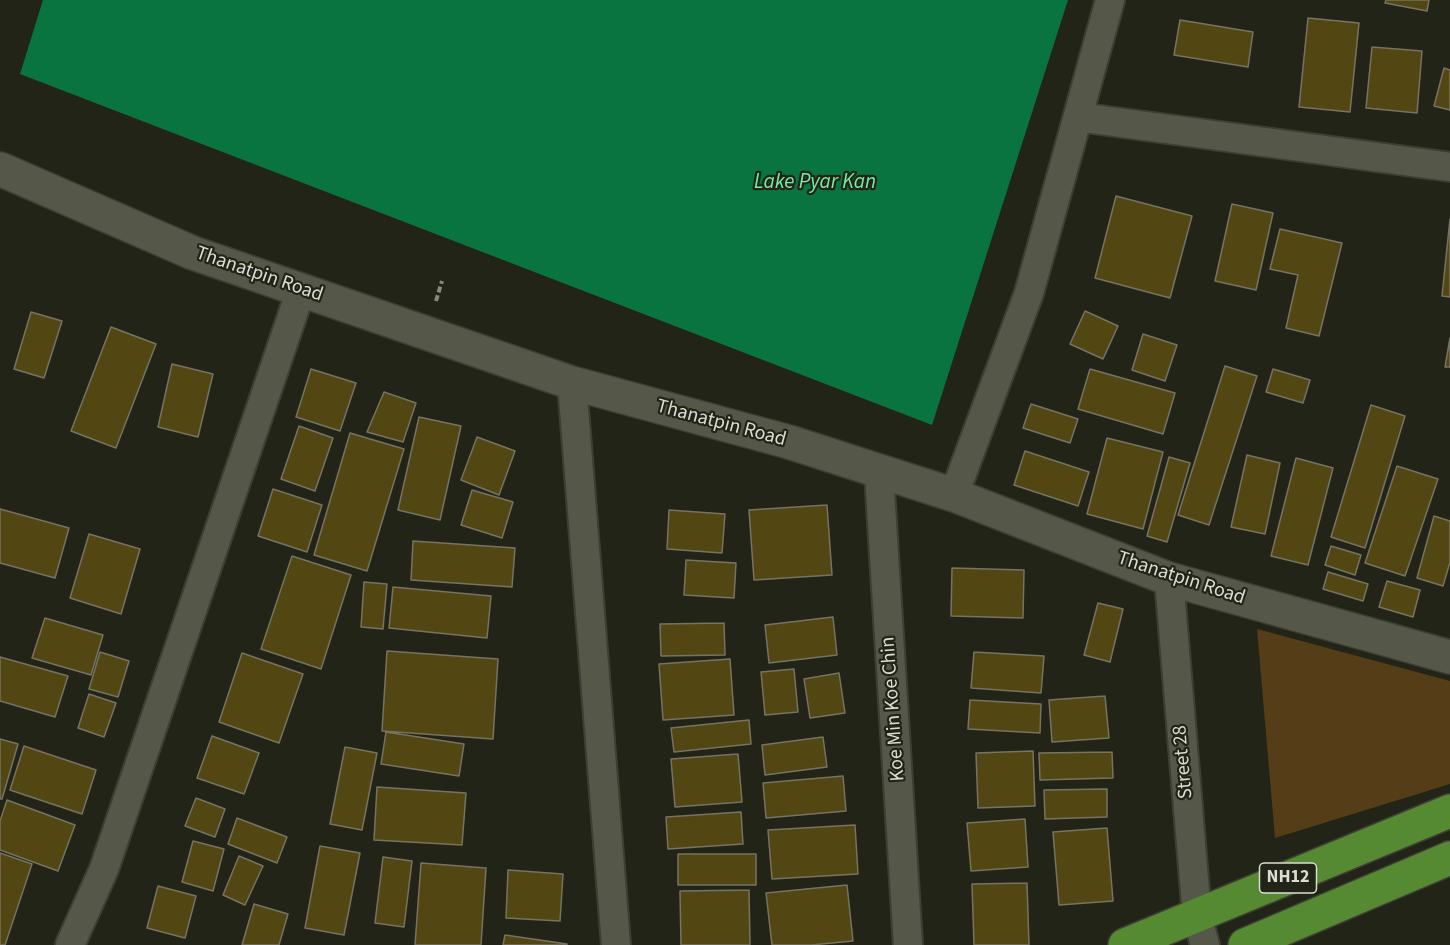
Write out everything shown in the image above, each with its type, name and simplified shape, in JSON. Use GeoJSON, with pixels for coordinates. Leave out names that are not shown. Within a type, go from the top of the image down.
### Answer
{"type":"FeatureCollection","features":[{"type":"Feature","properties":{"kind":"highway","name":"NH12"},"geometry":{"type":"LineString","coordinates":[[1125,945],[1201,930],[1450,812]]}},
{"type":"Feature","properties":{"kind":"highway","name":"NH12"},"geometry":{"type":"LineString","coordinates":[[1245,945],[1450,858]]}},
{"type":"Feature","properties":{"kind":"main road","name":"Thanatpin Road"},"geometry":{"type":"LineString","coordinates":[[0,169],[193,253],[572,384],[789,442],[879,473],[954,495],[1169,579],[1450,657]]}},
{"type":"Feature","properties":{"kind":"street"},"geometry":{"type":"LineString","coordinates":[[954,495],[1029,293],[1110,0]]}},
{"type":"Feature","properties":{"kind":"street"},"geometry":{"type":"LineString","coordinates":[[1078,117],[1450,166]]}},
{"type":"Feature","properties":{"kind":"street"},"geometry":{"type":"LineString","coordinates":[[70,945],[104,869],[301,290]]}},
{"type":"Feature","properties":{"kind":"street"},"geometry":{"type":"LineString","coordinates":[[572,384],[616,945]]}},
{"type":"Feature","properties":{"kind":"street","name":"Koe Min Koe Chin"},"geometry":{"type":"LineString","coordinates":[[879,473],[909,945]]}},
{"type":"Feature","properties":{"kind":"street","name":"Street 28"},"geometry":{"type":"LineString","coordinates":[[1169,579],[1201,930]]}},
{"type":"Feature","properties":{"kind":"shaded area"},"geometry":{"type":"Polygon","coordinates":[[[1257,629],[1450,681],[1450,784],[1275,838],[1257,629]]]}},
{"type":"Feature","properties":{"kind":"water","name":"Lake Pyar Kan"},"geometry":{"type":"Polygon","coordinates":[[[43,0],[1068,0],[932,425],[20,74],[43,0]]]}},
{"type":"Feature","properties":{"kind":"building"},"geometry":{"type":"Polygon","coordinates":[[[1386,0],[1429,0],[1427,11],[1385,3],[1386,0]]]}},
{"type":"Feature","properties":{"kind":"building"},"geometry":{"type":"Polygon","coordinates":[[[1308,18],[1359,23],[1350,112],[1299,107],[1308,18]]]}},
{"type":"Feature","properties":{"kind":"building"},"geometry":{"type":"Polygon","coordinates":[[[1180,20],[1253,32],[1248,67],[1174,55],[1180,20]]]}},
{"type":"Feature","properties":{"kind":"building"},"geometry":{"type":"Polygon","coordinates":[[[1372,47],[1422,51],[1417,113],[1366,108],[1372,47]]]}},
{"type":"Feature","properties":{"kind":"building"},"geometry":{"type":"Polygon","coordinates":[[[1444,68],[1450,70],[1450,110],[1434,106],[1444,68]]]}},
{"type":"Feature","properties":{"kind":"building"},"geometry":{"type":"Polygon","coordinates":[[[1116,196],[1192,216],[1170,298],[1095,278],[1116,196]]]}},
{"type":"Feature","properties":{"kind":"building"},"geometry":{"type":"Polygon","coordinates":[[[1232,204],[1273,213],[1256,290],[1215,281],[1232,204]]]}},
{"type":"Feature","properties":{"kind":"building"},"geometry":{"type":"Polygon","coordinates":[[[1450,219],[1450,297],[1442,296],[1450,219]]]}},
{"type":"Feature","properties":{"kind":"building"},"geometry":{"type":"Polygon","coordinates":[[[1280,229],[1342,243],[1319,336],[1286,328],[1298,275],[1270,269],[1280,229]]]}},
{"type":"Feature","properties":{"kind":"building"},"geometry":{"type":"Polygon","coordinates":[[[1085,311],[1118,326],[1103,359],[1070,344],[1085,311]]]}},
{"type":"Feature","properties":{"kind":"building"},"geometry":{"type":"Polygon","coordinates":[[[31,312],[62,321],[44,378],[14,369],[31,312]]]}},
{"type":"Feature","properties":{"kind":"building"},"geometry":{"type":"Polygon","coordinates":[[[111,327],[156,344],[116,448],[71,431],[111,327]]]}},
{"type":"Feature","properties":{"kind":"building"},"geometry":{"type":"Polygon","coordinates":[[[1143,334],[1177,345],[1165,381],[1132,370],[1143,334]]]}},
{"type":"Feature","properties":{"kind":"building"},"geometry":{"type":"Polygon","coordinates":[[[1450,338],[1450,367],[1445,367],[1450,338]]]}},
{"type":"Feature","properties":{"kind":"building"},"geometry":{"type":"Polygon","coordinates":[[[172,364],[213,374],[198,437],[158,427],[172,364]]]}},
{"type":"Feature","properties":{"kind":"building"},"geometry":{"type":"Polygon","coordinates":[[[1225,366],[1257,376],[1209,525],[1178,515],[1225,366]]]}},
{"type":"Feature","properties":{"kind":"building"},"geometry":{"type":"Polygon","coordinates":[[[311,369],[356,383],[340,431],[296,417],[311,369]]]}},
{"type":"Feature","properties":{"kind":"building"},"geometry":{"type":"Polygon","coordinates":[[[1090,369],[1175,393],[1163,434],[1078,409],[1090,369]]]}},
{"type":"Feature","properties":{"kind":"building"},"geometry":{"type":"Polygon","coordinates":[[[1273,369],[1310,380],[1303,403],[1266,392],[1273,369]]]}},
{"type":"Feature","properties":{"kind":"building"},"geometry":{"type":"Polygon","coordinates":[[[384,392],[416,403],[403,442],[367,432],[384,392]]]}},
{"type":"Feature","properties":{"kind":"building"},"geometry":{"type":"Polygon","coordinates":[[[1031,404],[1078,419],[1070,443],[1023,428],[1031,404]]]}},
{"type":"Feature","properties":{"kind":"building"},"geometry":{"type":"Polygon","coordinates":[[[1371,405],[1405,416],[1365,548],[1331,537],[1371,405]]]}},
{"type":"Feature","properties":{"kind":"building"},"geometry":{"type":"Polygon","coordinates":[[[419,417],[461,426],[440,520],[398,510],[419,417]]]}},
{"type":"Feature","properties":{"kind":"building"},"geometry":{"type":"Polygon","coordinates":[[[299,426],[333,438],[315,491],[281,479],[299,426]]]}},
{"type":"Feature","properties":{"kind":"building"},"geometry":{"type":"Polygon","coordinates":[[[350,433],[404,449],[367,571],[314,555],[350,433]]]}},
{"type":"Feature","properties":{"kind":"building"},"geometry":{"type":"Polygon","coordinates":[[[477,437],[515,451],[499,495],[461,480],[477,437]]]}},
{"type":"Feature","properties":{"kind":"building"},"geometry":{"type":"Polygon","coordinates":[[[1107,438],[1163,452],[1143,529],[1087,514],[1107,438]]]}},
{"type":"Feature","properties":{"kind":"building"},"geometry":{"type":"Polygon","coordinates":[[[1025,451],[1089,472],[1078,506],[1014,485],[1025,451]]]}},
{"type":"Feature","properties":{"kind":"building"},"geometry":{"type":"Polygon","coordinates":[[[1247,455],[1280,463],[1265,534],[1231,527],[1247,455]]]}},
{"type":"Feature","properties":{"kind":"building"},"geometry":{"type":"Polygon","coordinates":[[[1169,457],[1190,463],[1167,542],[1147,536],[1169,457]]]}},
{"type":"Feature","properties":{"kind":"building"},"geometry":{"type":"Polygon","coordinates":[[[1296,458],[1333,468],[1308,565],[1271,556],[1296,458]]]}},
{"type":"Feature","properties":{"kind":"building"},"geometry":{"type":"Polygon","coordinates":[[[1397,466],[1438,479],[1405,576],[1365,563],[1397,466]]]}},
{"type":"Feature","properties":{"kind":"building"},"geometry":{"type":"Polygon","coordinates":[[[273,489],[322,505],[307,552],[258,536],[273,489]]]}},
{"type":"Feature","properties":{"kind":"building"},"geometry":{"type":"Polygon","coordinates":[[[472,490],[513,502],[502,538],[461,525],[472,490]]]}},
{"type":"Feature","properties":{"kind":"building"},"geometry":{"type":"Polygon","coordinates":[[[827,505],[832,575],[754,580],[749,510],[827,505]]]}},
{"type":"Feature","properties":{"kind":"building"},"geometry":{"type":"Polygon","coordinates":[[[0,509],[69,528],[55,578],[0,563],[0,509]]]}},
{"type":"Feature","properties":{"kind":"building"},"geometry":{"type":"Polygon","coordinates":[[[669,510],[725,514],[722,553],[667,549],[669,510]]]}},
{"type":"Feature","properties":{"kind":"building"},"geometry":{"type":"Polygon","coordinates":[[[1434,516],[1450,521],[1450,562],[1443,586],[1417,578],[1434,516]]]}},
{"type":"Feature","properties":{"kind":"building"},"geometry":{"type":"Polygon","coordinates":[[[89,534],[140,549],[121,614],[70,598],[89,534]]]}},
{"type":"Feature","properties":{"kind":"building"},"geometry":{"type":"Polygon","coordinates":[[[413,541],[515,548],[512,587],[411,580],[413,541]]]}},
{"type":"Feature","properties":{"kind":"building"},"geometry":{"type":"Polygon","coordinates":[[[1331,546],[1361,555],[1355,575],[1325,565],[1331,546]]]}},
{"type":"Feature","properties":{"kind":"building"},"geometry":{"type":"Polygon","coordinates":[[[292,556],[351,575],[321,669],[261,649],[292,556]]]}},
{"type":"Feature","properties":{"kind":"building"},"geometry":{"type":"Polygon","coordinates":[[[686,560],[736,563],[734,598],[684,595],[686,560]]]}},
{"type":"Feature","properties":{"kind":"building"},"geometry":{"type":"Polygon","coordinates":[[[952,568],[1024,570],[1023,618],[951,616],[952,568]]]}},
{"type":"Feature","properties":{"kind":"building"},"geometry":{"type":"Polygon","coordinates":[[[1328,572],[1368,584],[1363,601],[1323,589],[1328,572]]]}},
{"type":"Feature","properties":{"kind":"building"},"geometry":{"type":"Polygon","coordinates":[[[1387,581],[1420,590],[1413,617],[1379,607],[1387,581]]]}},
{"type":"Feature","properties":{"kind":"building"},"geometry":{"type":"Polygon","coordinates":[[[364,582],[387,584],[383,629],[361,627],[364,582]]]}},
{"type":"Feature","properties":{"kind":"building"},"geometry":{"type":"Polygon","coordinates":[[[393,587],[491,596],[487,638],[389,628],[393,587]]]}},
{"type":"Feature","properties":{"kind":"building"},"geometry":{"type":"Polygon","coordinates":[[[1098,603],[1123,609],[1110,662],[1084,655],[1098,603]]]}},
{"type":"Feature","properties":{"kind":"building"},"geometry":{"type":"Polygon","coordinates":[[[833,617],[837,655],[769,663],[765,625],[833,617]]]}},
{"type":"Feature","properties":{"kind":"building"},"geometry":{"type":"Polygon","coordinates":[[[45,618],[103,635],[91,675],[32,658],[45,618]]]}},
{"type":"Feature","properties":{"kind":"building"},"geometry":{"type":"Polygon","coordinates":[[[724,623],[725,655],[661,656],[660,624],[724,623]]]}},
{"type":"Feature","properties":{"kind":"building"},"geometry":{"type":"Polygon","coordinates":[[[387,651],[498,659],[493,739],[382,731],[387,651]]]}},
{"type":"Feature","properties":{"kind":"building"},"geometry":{"type":"Polygon","coordinates":[[[100,652],[129,661],[118,697],[89,689],[100,652]]]}},
{"type":"Feature","properties":{"kind":"building"},"geometry":{"type":"Polygon","coordinates":[[[974,652],[1044,656],[1041,693],[971,688],[974,652]]]}},
{"type":"Feature","properties":{"kind":"building"},"geometry":{"type":"Polygon","coordinates":[[[242,653],[303,674],[279,743],[219,722],[242,653]]]}},
{"type":"Feature","properties":{"kind":"building"},"geometry":{"type":"Polygon","coordinates":[[[0,657],[68,676],[55,717],[0,701],[0,657]]]}},
{"type":"Feature","properties":{"kind":"building"},"geometry":{"type":"Polygon","coordinates":[[[730,659],[734,715],[663,720],[659,664],[730,659]]]}},
{"type":"Feature","properties":{"kind":"building"},"geometry":{"type":"Polygon","coordinates":[[[794,669],[798,712],[765,715],[761,672],[794,669]]]}},
{"type":"Feature","properties":{"kind":"building"},"geometry":{"type":"Polygon","coordinates":[[[839,673],[845,713],[810,718],[804,679],[839,673]]]}},
{"type":"Feature","properties":{"kind":"building"},"geometry":{"type":"Polygon","coordinates":[[[89,694],[116,703],[104,737],[78,728],[89,694]]]}},
{"type":"Feature","properties":{"kind":"building"},"geometry":{"type":"Polygon","coordinates":[[[1105,696],[1109,738],[1052,742],[1049,700],[1105,696]]]}},
{"type":"Feature","properties":{"kind":"building"},"geometry":{"type":"Polygon","coordinates":[[[970,700],[1041,704],[1040,733],[968,729],[970,700]]]}},
{"type":"Feature","properties":{"kind":"building"},"geometry":{"type":"Polygon","coordinates":[[[749,720],[751,744],[674,752],[671,728],[749,720]]]}},
{"type":"Feature","properties":{"kind":"building"},"geometry":{"type":"Polygon","coordinates":[[[386,732],[464,744],[459,776],[381,764],[386,732]]]}},
{"type":"Feature","properties":{"kind":"building"},"geometry":{"type":"Polygon","coordinates":[[[212,736],[259,753],[244,794],[197,778],[212,736]]]}},
{"type":"Feature","properties":{"kind":"building"},"geometry":{"type":"Polygon","coordinates":[[[823,737],[827,767],[765,775],[762,745],[823,737]]]}},
{"type":"Feature","properties":{"kind":"building"},"geometry":{"type":"Polygon","coordinates":[[[0,739],[18,744],[2,799],[0,799],[0,739]]]}},
{"type":"Feature","properties":{"kind":"building"},"geometry":{"type":"Polygon","coordinates":[[[24,746],[96,770],[82,814],[10,790],[24,746]]]}},
{"type":"Feature","properties":{"kind":"building"},"geometry":{"type":"Polygon","coordinates":[[[345,747],[377,753],[362,830],[330,824],[345,747]]]}},
{"type":"Feature","properties":{"kind":"building"},"geometry":{"type":"Polygon","coordinates":[[[1033,751],[1035,806],[978,808],[976,753],[1033,751]]]}},
{"type":"Feature","properties":{"kind":"building"},"geometry":{"type":"Polygon","coordinates":[[[1112,752],[1113,778],[1040,780],[1039,753],[1112,752]]]}},
{"type":"Feature","properties":{"kind":"building"},"geometry":{"type":"Polygon","coordinates":[[[738,754],[742,802],[675,807],[671,759],[738,754]]]}},
{"type":"Feature","properties":{"kind":"building"},"geometry":{"type":"Polygon","coordinates":[[[843,776],[846,811],[766,818],[763,783],[843,776]]]}},
{"type":"Feature","properties":{"kind":"building"},"geometry":{"type":"Polygon","coordinates":[[[377,787],[466,793],[462,845],[374,840],[377,787]]]}},
{"type":"Feature","properties":{"kind":"building"},"geometry":{"type":"Polygon","coordinates":[[[1107,789],[1107,817],[1045,819],[1044,790],[1107,789]]]}},
{"type":"Feature","properties":{"kind":"building"},"geometry":{"type":"Polygon","coordinates":[[[196,798],[225,809],[215,837],[185,826],[196,798]]]}},
{"type":"Feature","properties":{"kind":"building"},"geometry":{"type":"Polygon","coordinates":[[[7,800],[75,825],[58,871],[0,850],[0,821],[7,800]]]}},
{"type":"Feature","properties":{"kind":"building"},"geometry":{"type":"Polygon","coordinates":[[[741,812],[743,844],[668,849],[666,817],[741,812]]]}},
{"type":"Feature","properties":{"kind":"building"},"geometry":{"type":"Polygon","coordinates":[[[237,818],[287,837],[277,863],[228,844],[237,818]]]}},
{"type":"Feature","properties":{"kind":"building"},"geometry":{"type":"Polygon","coordinates":[[[1025,819],[1028,867],[971,871],[967,823],[1025,819]]]}},
{"type":"Feature","properties":{"kind":"building"},"geometry":{"type":"Polygon","coordinates":[[[855,825],[858,874],[772,879],[768,830],[855,825]]]}},
{"type":"Feature","properties":{"kind":"building"},"geometry":{"type":"Polygon","coordinates":[[[1107,828],[1113,901],[1059,905],[1053,832],[1107,828]]]}},
{"type":"Feature","properties":{"kind":"building"},"geometry":{"type":"Polygon","coordinates":[[[193,841],[224,849],[213,891],[182,882],[193,841]]]}},
{"type":"Feature","properties":{"kind":"building"},"geometry":{"type":"Polygon","coordinates":[[[320,846],[360,853],[344,935],[305,928],[320,846]]]}},
{"type":"Feature","properties":{"kind":"building"},"geometry":{"type":"Polygon","coordinates":[[[0,853],[32,864],[5,945],[0,945],[0,853]]]}},
{"type":"Feature","properties":{"kind":"building"},"geometry":{"type":"Polygon","coordinates":[[[678,854],[756,854],[756,885],[678,885],[678,854]]]}},
{"type":"Feature","properties":{"kind":"building"},"geometry":{"type":"Polygon","coordinates":[[[239,856],[263,866],[245,905],[223,895],[239,856]]]}},
{"type":"Feature","properties":{"kind":"building"},"geometry":{"type":"Polygon","coordinates":[[[383,857],[412,861],[404,927],[375,923],[383,857]]]}},
{"type":"Feature","properties":{"kind":"building"},"geometry":{"type":"Polygon","coordinates":[[[421,863],[486,868],[481,945],[415,945],[421,863]]]}},
{"type":"Feature","properties":{"kind":"building"},"geometry":{"type":"Polygon","coordinates":[[[508,870],[563,874],[560,921],[506,918],[508,870]]]}},
{"type":"Feature","properties":{"kind":"building"},"geometry":{"type":"Polygon","coordinates":[[[1027,883],[1029,945],[974,945],[972,884],[1027,883]]]}},
{"type":"Feature","properties":{"kind":"building"},"geometry":{"type":"Polygon","coordinates":[[[847,885],[853,941],[811,945],[772,945],[766,893],[847,885]]]}},
{"type":"Feature","properties":{"kind":"building"},"geometry":{"type":"Polygon","coordinates":[[[158,886],[196,896],[185,938],[147,928],[158,886]]]}},
{"type":"Feature","properties":{"kind":"building"},"geometry":{"type":"Polygon","coordinates":[[[749,890],[750,945],[681,945],[680,891],[749,890]]]}},
{"type":"Feature","properties":{"kind":"building"},"geometry":{"type":"Polygon","coordinates":[[[254,904],[288,914],[279,945],[242,945],[254,904]]]}},
{"type":"Feature","properties":{"kind":"building"},"geometry":{"type":"Polygon","coordinates":[[[505,935],[567,944],[567,945],[503,945],[505,935]]]}}]}
